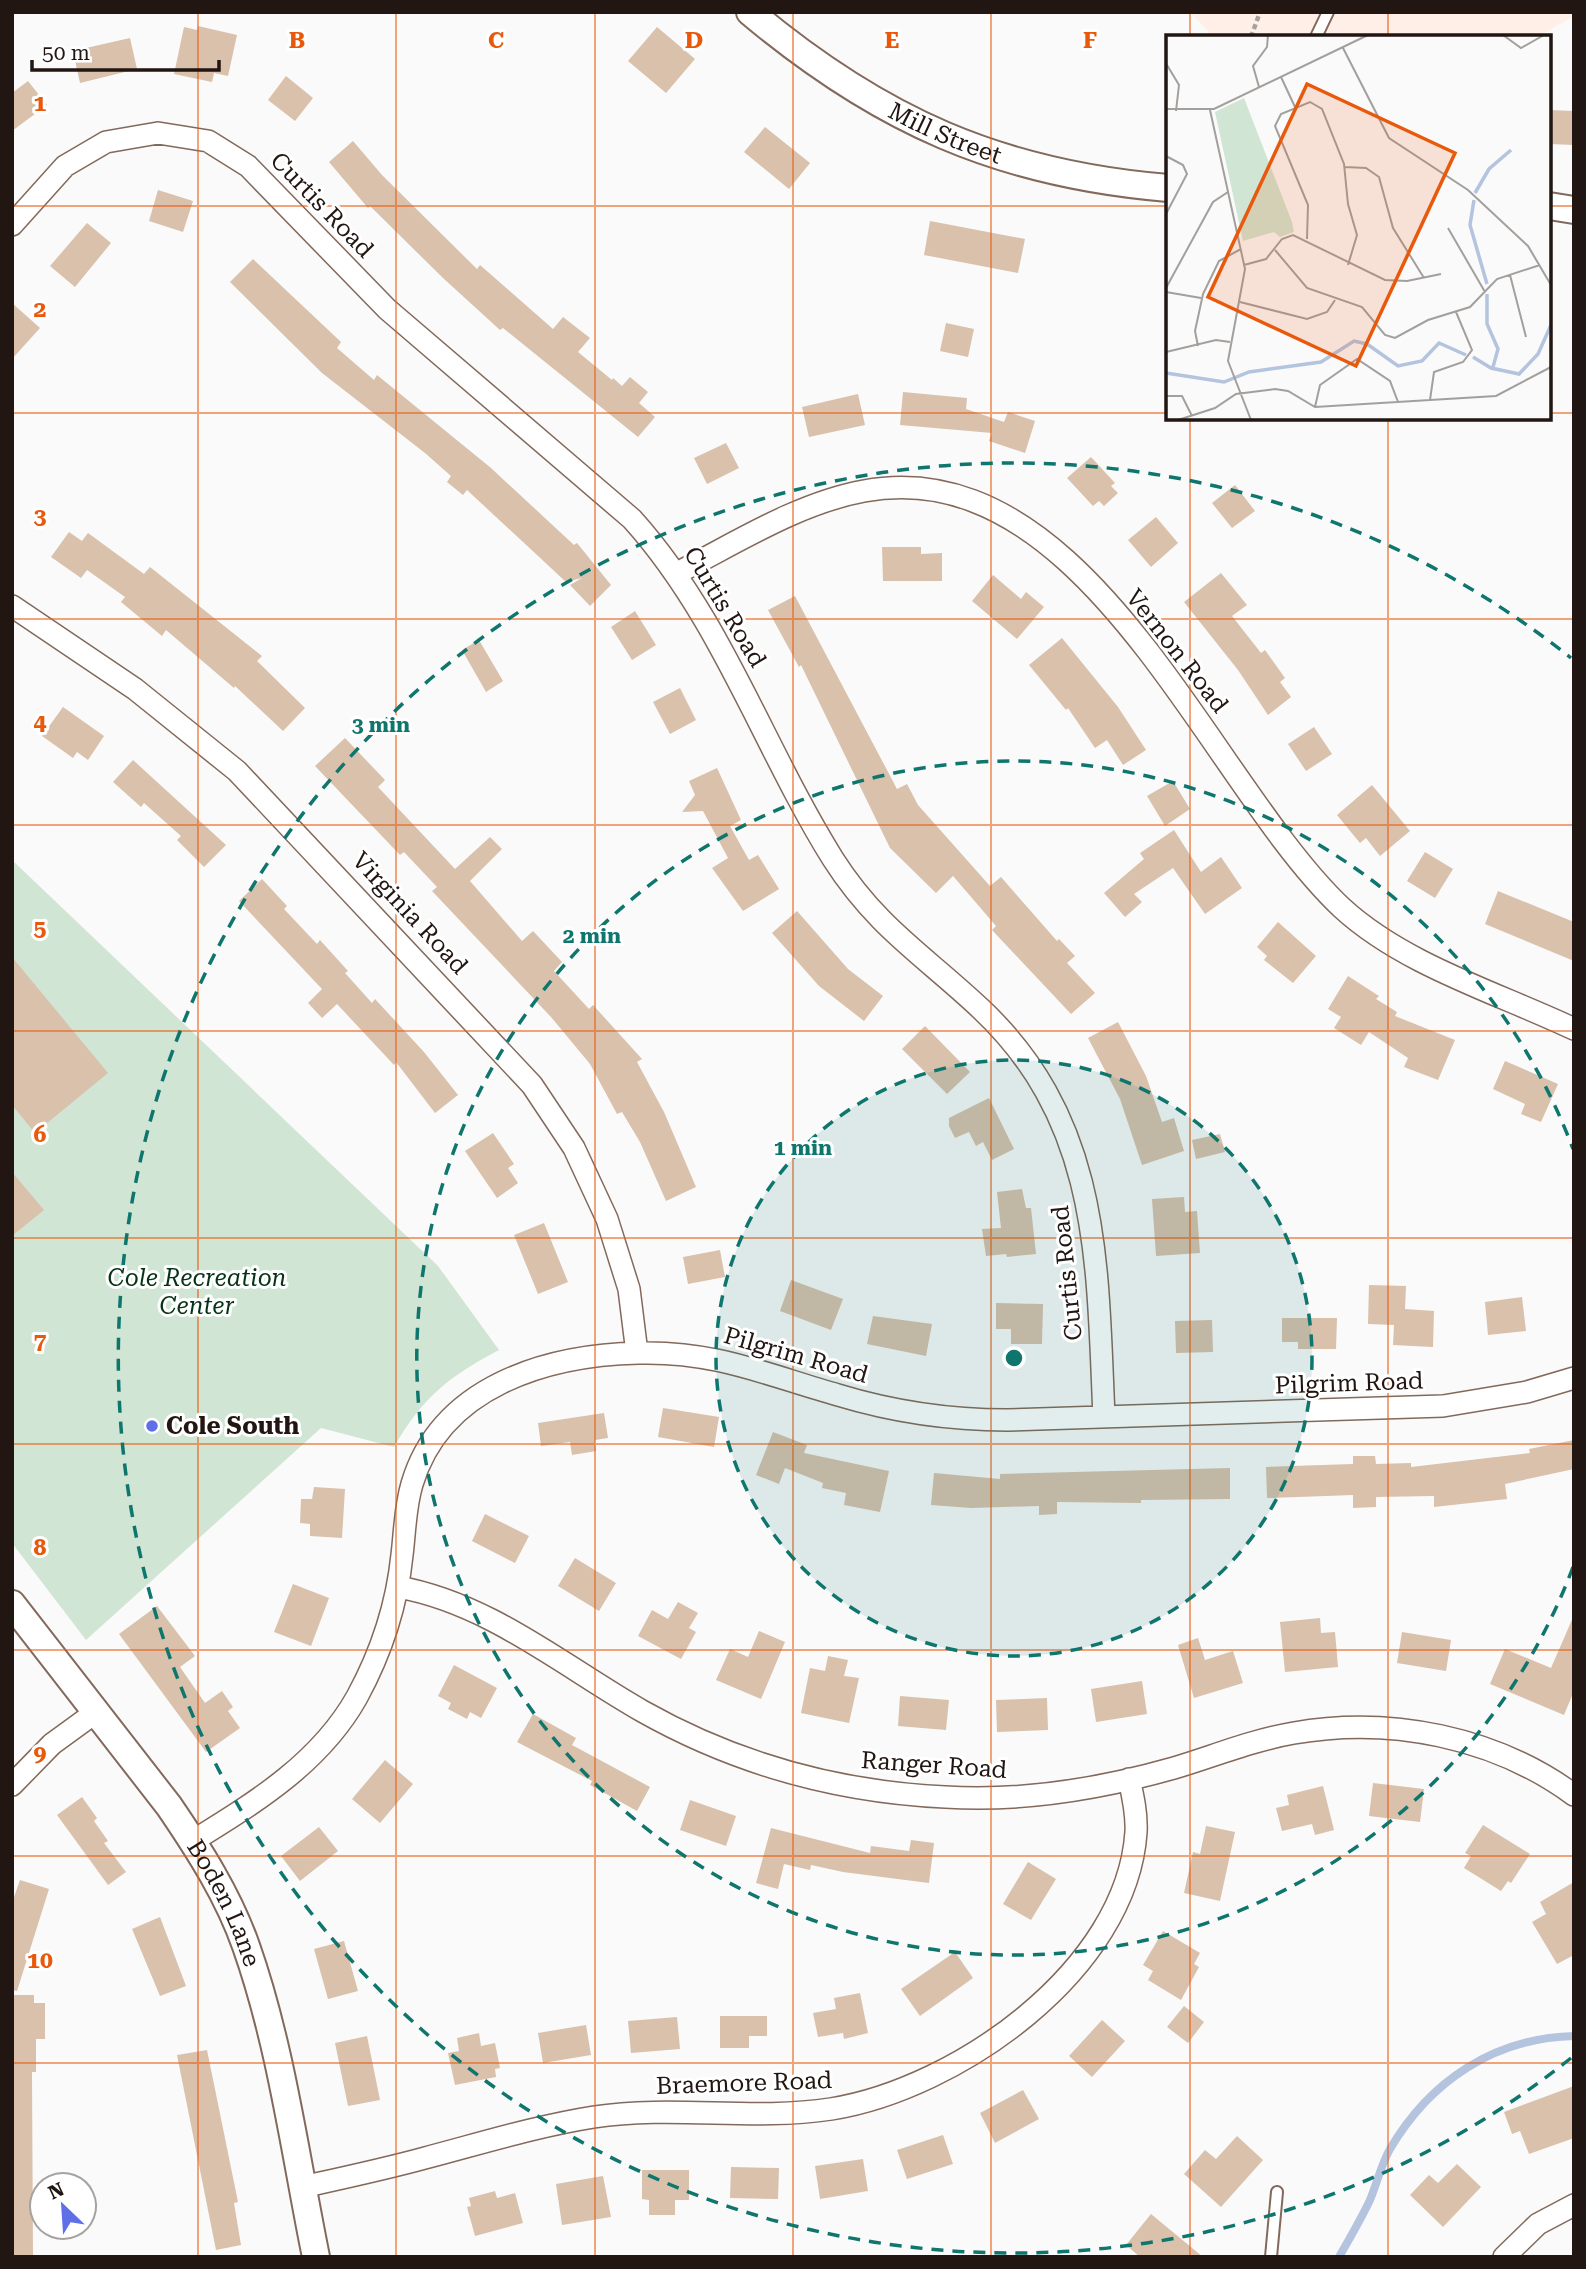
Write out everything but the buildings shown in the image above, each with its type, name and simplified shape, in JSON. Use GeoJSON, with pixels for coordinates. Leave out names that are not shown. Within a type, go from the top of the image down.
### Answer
{"type":"FeatureCollection","features":[{"type":"Feature","properties":{"kind":"street","name":"Mill Street"},"geometry":{"type":"LineString","coordinates":[[750,12],[840,82],[900,116],[978,151],[1102,181],[1166,188]]}},
{"type":"Feature","properties":{"kind":"street","name":"Curtis Road"},"geometry":{"type":"LineString","coordinates":[[12,225],[65,166],[106,142],[158,133],[208,141],[232,153],[270,187],[387,309],[616,504],[677,573],[714,633],[816,829],[852,887],[891,932],[1002,1030],[1036,1076],[1059,1114],[1083,1181],[1092,1221],[1104,1417]]}},
{"type":"Feature","properties":{"kind":"street"},"geometry":{"type":"LineString","coordinates":[[1551,206],[1574,210]]}},
{"type":"Feature","properties":{"kind":"street","name":"Vernon Road"},"geometry":{"type":"LineString","coordinates":[[677,573],[805,508],[865,490],[927,489],[987,506],[1041,538],[1096,591],[1182,697],[1299,864],[1344,910],[1410,954],[1574,1029]]}},
{"type":"Feature","properties":{"kind":"street","name":"Virginia Road"},"geometry":{"type":"LineString","coordinates":[[12,606],[135,689],[237,771],[532,1085],[574,1148],[607,1219],[629,1289],[637,1353]]}},
{"type":"Feature","properties":{"kind":"street","name":"Pilgrim Road"},"geometry":{"type":"LineString","coordinates":[[193,1841],[287,1779],[337,1727],[372,1667],[398,1587],[411,1485],[435,1435],[452,1414],[502,1381],[531,1371],[564,1362],[637,1353],[671,1353],[738,1363],[847,1398],[936,1417],[995,1420],[1443,1406],[1527,1392],[1574,1378]]}},
{"type":"Feature","properties":{"kind":"street","name":"Ranger Road"},"geometry":{"type":"LineString","coordinates":[[398,1587],[449,1599],[476,1611],[640,1710],[702,1743],[805,1778],[872,1790],[981,1798],[1054,1793],[1129,1779],[1294,1733],[1360,1727],[1429,1733],[1466,1741],[1535,1770],[1574,1795]]}},
{"type":"Feature","properties":{"kind":"street","name":"Boden Lane"},"geometry":{"type":"LineString","coordinates":[[12,1604],[193,1841],[226,1901],[246,1945],[275,2056],[316,2257]]}},
{"type":"Feature","properties":{"kind":"street"},"geometry":{"type":"LineString","coordinates":[[12,1785],[52,1744],[96,1712]]}},
{"type":"Feature","properties":{"kind":"street","name":"Braemore Road"},"geometry":{"type":"LineString","coordinates":[[302,2188],[564,2122],[635,2113],[794,2112],[830,2109],[890,2095],[930,2078],[964,2061],[1024,2018],[1073,1969],[1094,1940],[1111,1912],[1133,1853],[1136,1830],[1129,1779]]}},
{"type":"Feature","properties":{"kind":"street"},"geometry":{"type":"LineString","coordinates":[[1504,2257],[1538,2224],[1574,2205]]}},
{"type":"Feature","properties":{"kind":"lane"},"geometry":{"type":"LineString","coordinates":[[1317,35],[1328,12]]}},
{"type":"Feature","properties":{"kind":"lane"},"geometry":{"type":"LineString","coordinates":[[1272,2257],[1277,2192]]}},
{"type":"Feature","properties":{"kind":"path"},"geometry":{"type":"LineString","coordinates":[[1252,35],[1260,12]]}},
{"type":"Feature","properties":{"kind":"shaded area"},"geometry":{"type":"Polygon","coordinates":[[[1190,12],[1574,12],[1574,16],[1541,35],[1211,35],[1190,12]]]}},
{"type":"Feature","properties":{"kind":"green space","name":"Cole Recreation Center"},"geometry":{"type":"Polygon","coordinates":[[[12,860],[438,1266],[499,1350],[438,1390],[415,1415],[394,1447],[321,1428],[86,1640],[12,1543],[12,860]]]}},
{"type":"Feature","properties":{"kind":"waterway"},"geometry":{"type":"LineString","coordinates":[[1339,2257],[1370,2200],[1390,2149],[1424,2103],[1467,2068],[1491,2055],[1517,2045],[1574,2036]]}},
{"type":"Feature","properties":{"kind":"place","name":"Cole South"},"geometry":{"type":"Point","coordinates":[152,1426]}}]}
